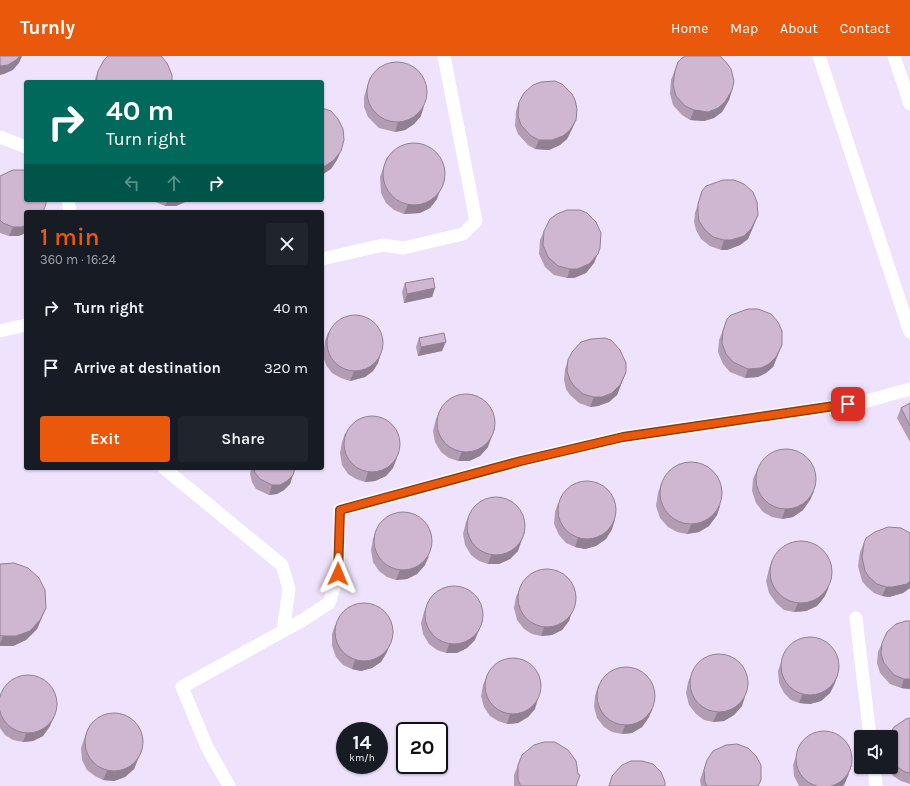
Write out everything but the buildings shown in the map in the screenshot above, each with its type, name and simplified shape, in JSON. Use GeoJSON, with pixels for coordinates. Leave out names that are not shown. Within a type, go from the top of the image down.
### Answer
{"type":"FeatureCollection","features":[{"type":"Feature","properties":{"kind":"lane"},"geometry":{"type":"LineString","coordinates":[[324,258],[383,245],[403,248],[463,234],[476,221],[444,56]]}},
{"type":"Feature","properties":{"kind":"lane"},"geometry":{"type":"LineString","coordinates":[[819,56],[910,332]]}},
{"type":"Feature","properties":{"kind":"lane"},"geometry":{"type":"LineString","coordinates":[[894,56],[910,104]]}},
{"type":"Feature","properties":{"kind":"lane"},"geometry":{"type":"LineString","coordinates":[[0,137],[24,146]]}},
{"type":"Feature","properties":{"kind":"lane"},"geometry":{"type":"LineString","coordinates":[[0,331],[24,325]]}},
{"type":"Feature","properties":{"kind":"lane"},"geometry":{"type":"LineString","coordinates":[[228,786],[207,747],[182,687],[283,631],[329,603],[338,574],[340,510],[521,461],[623,437],[863,402],[910,389]]}},
{"type":"Feature","properties":{"kind":"lane"},"geometry":{"type":"LineString","coordinates":[[166,470],[282,565],[289,588],[283,631]]}},
{"type":"Feature","properties":{"kind":"lane"},"geometry":{"type":"LineString","coordinates":[[856,618],[869,730]]}},
{"type":"Feature","properties":{"kind":"lane"},"geometry":{"type":"LineString","coordinates":[[875,774],[876,786]]}},
{"type":"Feature","properties":{"kind":"route"},"geometry":{"type":"LineString","coordinates":[[338,574],[340,510],[521,461],[623,437],[848,404]]}}]}
